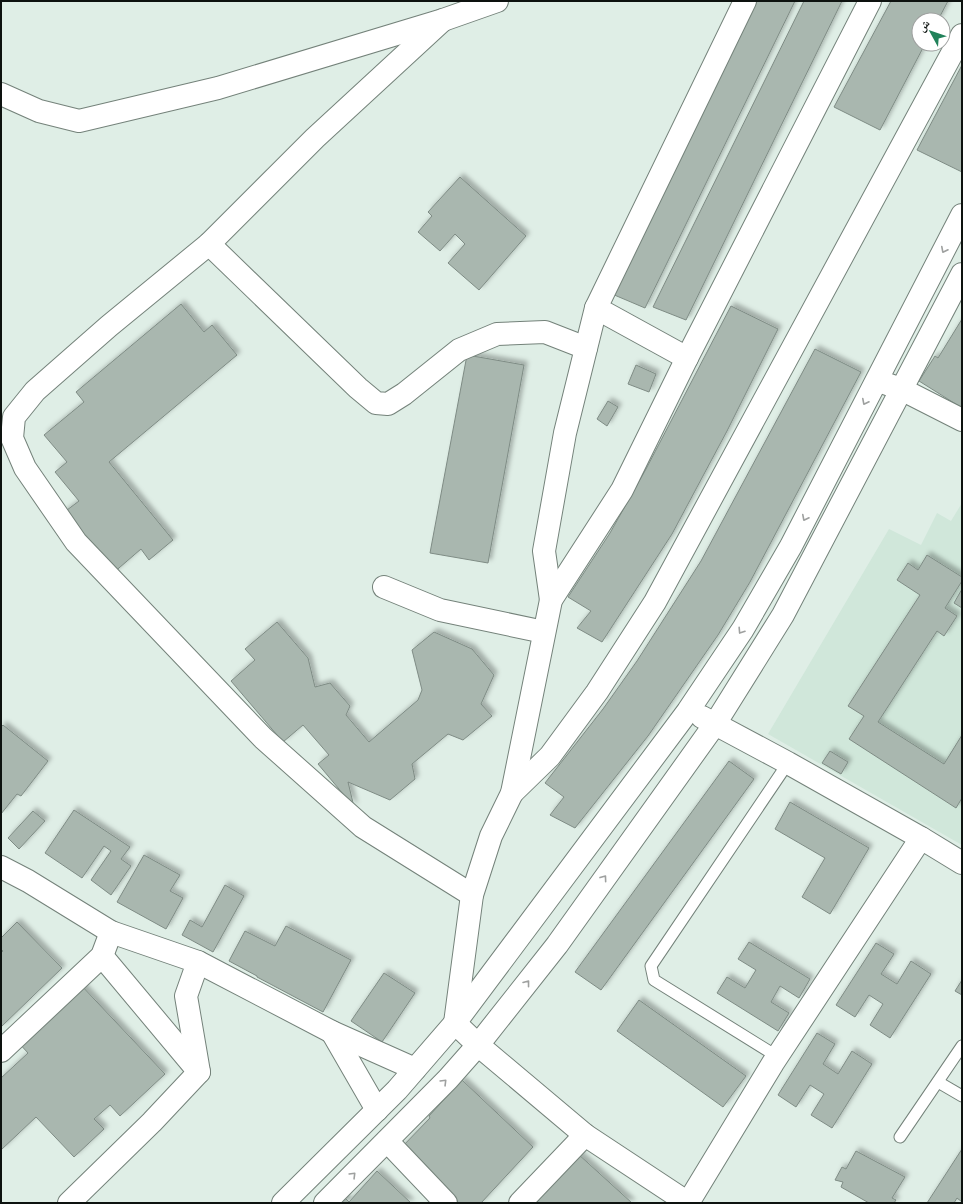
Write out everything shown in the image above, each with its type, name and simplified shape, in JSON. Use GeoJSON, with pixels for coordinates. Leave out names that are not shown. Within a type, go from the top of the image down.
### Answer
{"type":"FeatureCollection","features":[{"type":"Feature","properties":{"kind":"street"},"geometry":{"type":"LineString","coordinates":[[1,94],[39,111],[79,121],[218,88],[443,20],[497,1]]}},
{"type":"Feature","properties":{"kind":"street"},"geometry":{"type":"LineString","coordinates":[[455,1023],[472,895],[491,836],[512,793],[551,600],[544,551],[565,433],[596,308],[744,1]]}},
{"type":"Feature","properties":{"kind":"street"},"geometry":{"type":"LineString","coordinates":[[551,600],[622,490],[687,358],[870,1]]}},
{"type":"Feature","properties":{"kind":"street"},"geometry":{"type":"LineString","coordinates":[[443,20],[315,138],[209,244],[109,326],[35,392],[14,416],[12,438],[25,468],[76,542],[263,738],[363,827],[472,895]]}},
{"type":"Feature","properties":{"kind":"street"},"geometry":{"type":"LineString","coordinates":[[512,793],[550,756],[597,692],[655,602],[962,35]]}},
{"type":"Feature","properties":{"kind":"street"},"geometry":{"type":"LineString","coordinates":[[283,1203],[377,1110],[455,1023],[688,711],[743,629],[791,546],[962,215]]}},
{"type":"Feature","properties":{"kind":"street"},"geometry":{"type":"LineString","coordinates":[[209,244],[352,383],[376,403],[388,404],[404,394],[459,350],[497,334],[545,332],[586,348]]}},
{"type":"Feature","properties":{"kind":"street"},"geometry":{"type":"LineString","coordinates":[[325,1203],[387,1141],[478,1045],[557,944],[715,724],[783,615],[962,274]]}},
{"type":"Feature","properties":{"kind":"street"},"geometry":{"type":"LineString","coordinates":[[596,308],[687,358]]}},
{"type":"Feature","properties":{"kind":"street"},"geometry":{"type":"LineString","coordinates":[[876,380],[901,389],[962,420]]}},
{"type":"Feature","properties":{"kind":"street"},"geometry":{"type":"LineString","coordinates":[[384,587],[440,610],[544,632]]}},
{"type":"Feature","properties":{"kind":"street"},"geometry":{"type":"LineString","coordinates":[[688,711],[788,763],[921,838],[962,863]]}},
{"type":"Feature","properties":{"kind":"street"},"geometry":{"type":"LineString","coordinates":[[455,1023],[478,1045],[585,1135],[688,1203],[778,1057],[921,838]]}},
{"type":"Feature","properties":{"kind":"street"},"geometry":{"type":"LineString","coordinates":[[1,867],[28,881],[111,932],[198,962],[332,1032],[415,1069]]}},
{"type":"Feature","properties":{"kind":"street"},"geometry":{"type":"LineString","coordinates":[[1,1051],[102,956],[111,932]]}},
{"type":"Feature","properties":{"kind":"street"},"geometry":{"type":"LineString","coordinates":[[102,956],[199,1072]]}},
{"type":"Feature","properties":{"kind":"street"},"geometry":{"type":"LineString","coordinates":[[198,962],[186,996],[199,1072]]}},
{"type":"Feature","properties":{"kind":"street"},"geometry":{"type":"LineString","coordinates":[[332,1032],[377,1110]]}},
{"type":"Feature","properties":{"kind":"street"},"geometry":{"type":"LineString","coordinates":[[69,1203],[152,1122],[199,1072]]}},
{"type":"Feature","properties":{"kind":"street"},"geometry":{"type":"LineString","coordinates":[[520,1203],[585,1135]]}},
{"type":"Feature","properties":{"kind":"street"},"geometry":{"type":"LineString","coordinates":[[387,1141],[446,1203]]}},
{"type":"Feature","properties":{"kind":"lane"},"geometry":{"type":"LineString","coordinates":[[778,1057],[654,980],[651,966],[788,763]]}},
{"type":"Feature","properties":{"kind":"lane"},"geometry":{"type":"LineString","coordinates":[[900,1137],[962,1046]]}},
{"type":"Feature","properties":{"kind":"lane"},"geometry":{"type":"LineString","coordinates":[[938,1082],[962,1096]]}},
{"type":"Feature","properties":{"kind":"shaded area"},"geometry":{"type":"Polygon","coordinates":[[[962,503],[962,845],[768,734],[889,529],[921,545],[937,513],[951,521],[962,503]]]}},
{"type":"Feature","properties":{"kind":"building"},"geometry":{"type":"Polygon","coordinates":[[[757,1],[795,1],[645,308],[612,294],[757,1]]]}},
{"type":"Feature","properties":{"kind":"building"},"geometry":{"type":"Polygon","coordinates":[[[804,1],[842,1],[686,320],[653,307],[804,1]]]}},
{"type":"Feature","properties":{"kind":"building"},"geometry":{"type":"Polygon","coordinates":[[[891,1],[948,1],[942,12],[911,12],[911,52],[921,52],[880,130],[834,107],[891,1]]]}},
{"type":"Feature","properties":{"kind":"building"},"geometry":{"type":"Polygon","coordinates":[[[962,65],[962,172],[917,150],[962,65]]]}},
{"type":"Feature","properties":{"kind":"building"},"geometry":{"type":"Polygon","coordinates":[[[460,177],[526,236],[479,290],[448,263],[465,244],[455,234],[440,251],[418,232],[432,216],[428,212],[460,177]]]}},
{"type":"Feature","properties":{"kind":"building"},"geometry":{"type":"Polygon","coordinates":[[[181,304],[204,332],[212,325],[237,355],[109,462],[173,540],[149,560],[141,549],[112,574],[63,513],[79,501],[55,472],[67,462],[44,435],[84,402],[76,392],[181,304]]]}},
{"type":"Feature","properties":{"kind":"building"},"geometry":{"type":"Polygon","coordinates":[[[731,306],[778,329],[727,431],[672,534],[602,642],[577,628],[591,611],[568,597],[610,533],[646,469],[731,306]]]}},
{"type":"Feature","properties":{"kind":"building"},"geometry":{"type":"Polygon","coordinates":[[[962,319],[962,408],[919,381],[935,356],[938,358],[962,319]]]}},
{"type":"Feature","properties":{"kind":"building"},"geometry":{"type":"Polygon","coordinates":[[[815,349],[861,372],[750,582],[718,635],[648,736],[575,828],[550,815],[564,797],[545,783],[603,709],[637,661],[701,561],[815,349]]]}},
{"type":"Feature","properties":{"kind":"building"},"geometry":{"type":"Polygon","coordinates":[[[467,355],[524,365],[488,563],[430,553],[467,355]]]}},
{"type":"Feature","properties":{"kind":"building"},"geometry":{"type":"Polygon","coordinates":[[[636,365],[656,374],[649,392],[628,384],[636,365]]]}},
{"type":"Feature","properties":{"kind":"building"},"geometry":{"type":"Polygon","coordinates":[[[608,401],[618,407],[607,426],[597,419],[608,401]]]}},
{"type":"Feature","properties":{"kind":"building"},"geometry":{"type":"Polygon","coordinates":[[[927,555],[962,577],[962,581],[945,608],[957,616],[944,636],[937,631],[878,722],[944,764],[962,735],[962,798],[956,808],[849,739],[864,716],[848,706],[920,595],[897,580],[908,563],[918,570],[927,555]]]}},
{"type":"Feature","properties":{"kind":"building"},"geometry":{"type":"Polygon","coordinates":[[[962,589],[962,608],[954,603],[962,589]]]}},
{"type":"Feature","properties":{"kind":"building"},"geometry":{"type":"Polygon","coordinates":[[[277,622],[308,658],[315,687],[330,683],[350,706],[346,715],[369,742],[418,700],[422,690],[412,650],[434,632],[472,649],[494,675],[481,704],[492,716],[463,740],[448,734],[412,764],[415,779],[390,800],[348,782],[354,807],[318,764],[329,755],[303,725],[283,742],[231,681],[255,660],[245,649],[277,622]]]}},
{"type":"Feature","properties":{"kind":"building"},"geometry":{"type":"Polygon","coordinates":[[[3,725],[48,761],[21,796],[17,794],[1,814],[1,727],[3,725]]]}},
{"type":"Feature","properties":{"kind":"building"},"geometry":{"type":"Polygon","coordinates":[[[830,751],[848,762],[841,774],[822,763],[830,751]]]}},
{"type":"Feature","properties":{"kind":"building"},"geometry":{"type":"Polygon","coordinates":[[[729,761],[754,779],[601,990],[575,972],[729,761]]]}},
{"type":"Feature","properties":{"kind":"building"},"geometry":{"type":"Polygon","coordinates":[[[790,802],[869,848],[830,914],[802,897],[825,858],[775,829],[790,802]]]}},
{"type":"Feature","properties":{"kind":"building"},"geometry":{"type":"Polygon","coordinates":[[[74,810],[130,847],[121,859],[131,866],[111,895],[91,880],[111,851],[104,846],[82,878],[45,853],[74,810]]]}},
{"type":"Feature","properties":{"kind":"building"},"geometry":{"type":"Polygon","coordinates":[[[33,811],[45,821],[19,849],[8,838],[33,811]]]}},
{"type":"Feature","properties":{"kind":"building"},"geometry":{"type":"Polygon","coordinates":[[[144,855],[180,875],[170,891],[183,898],[166,929],[117,902],[144,855]]]}},
{"type":"Feature","properties":{"kind":"building"},"geometry":{"type":"Polygon","coordinates":[[[225,885],[244,896],[213,952],[182,935],[190,920],[202,927],[225,885]]]}},
{"type":"Feature","properties":{"kind":"building"},"geometry":{"type":"Polygon","coordinates":[[[17,922],[62,968],[1,1027],[1,953],[3,951],[1,949],[1,938],[17,922]]]}},
{"type":"Feature","properties":{"kind":"building"},"geometry":{"type":"Polygon","coordinates":[[[286,926],[351,960],[323,1012],[229,961],[245,931],[275,946],[286,926]]]}},
{"type":"Feature","properties":{"kind":"building"},"geometry":{"type":"Polygon","coordinates":[[[749,942],[810,979],[799,998],[780,986],[771,1002],[789,1013],[778,1031],[717,993],[727,977],[745,988],[756,970],[738,959],[749,942]]]}},
{"type":"Feature","properties":{"kind":"building"},"geometry":{"type":"Polygon","coordinates":[[[876,943],[894,954],[881,974],[897,984],[911,961],[931,974],[890,1038],[870,1025],[883,1004],[869,995],[855,1017],[836,1005],[876,943]]]}},
{"type":"Feature","properties":{"kind":"building"},"geometry":{"type":"Polygon","coordinates":[[[384,973],[415,993],[382,1042],[351,1021],[384,973]]]}},
{"type":"Feature","properties":{"kind":"building"},"geometry":{"type":"Polygon","coordinates":[[[962,980],[962,995],[955,991],[962,980]]]}},
{"type":"Feature","properties":{"kind":"building"},"geometry":{"type":"Polygon","coordinates":[[[79,983],[165,1074],[120,1116],[110,1105],[94,1119],[104,1129],[74,1157],[36,1117],[1,1150],[1,1078],[28,1053],[17,1041],[79,983]]]}},
{"type":"Feature","properties":{"kind":"building"},"geometry":{"type":"Polygon","coordinates":[[[639,1000],[746,1076],[723,1107],[617,1031],[639,1000]]]}},
{"type":"Feature","properties":{"kind":"building"},"geometry":{"type":"Polygon","coordinates":[[[817,1033],[835,1044],[823,1064],[838,1074],[852,1051],[872,1064],[832,1128],[811,1115],[824,1094],[810,1085],[796,1107],[778,1095],[817,1033]]]}},
{"type":"Feature","properties":{"kind":"building"},"geometry":{"type":"Polygon","coordinates":[[[462,1080],[533,1147],[481,1203],[456,1203],[399,1150],[430,1118],[429,1116],[462,1080]]]}},
{"type":"Feature","properties":{"kind":"building"},"geometry":{"type":"Polygon","coordinates":[[[962,1149],[962,1202],[957,1198],[954,1203],[927,1203],[962,1149]]]}},
{"type":"Feature","properties":{"kind":"building"},"geometry":{"type":"Polygon","coordinates":[[[856,1151],[905,1177],[892,1198],[896,1200],[894,1203],[869,1203],[841,1187],[843,1182],[835,1180],[842,1167],[846,1169],[856,1151]]]}},
{"type":"Feature","properties":{"kind":"building"},"geometry":{"type":"Polygon","coordinates":[[[577,1153],[632,1203],[532,1203],[577,1153]]]}},
{"type":"Feature","properties":{"kind":"building"},"geometry":{"type":"Polygon","coordinates":[[[377,1171],[411,1203],[335,1203],[342,1195],[349,1202],[377,1171]]]}}]}
